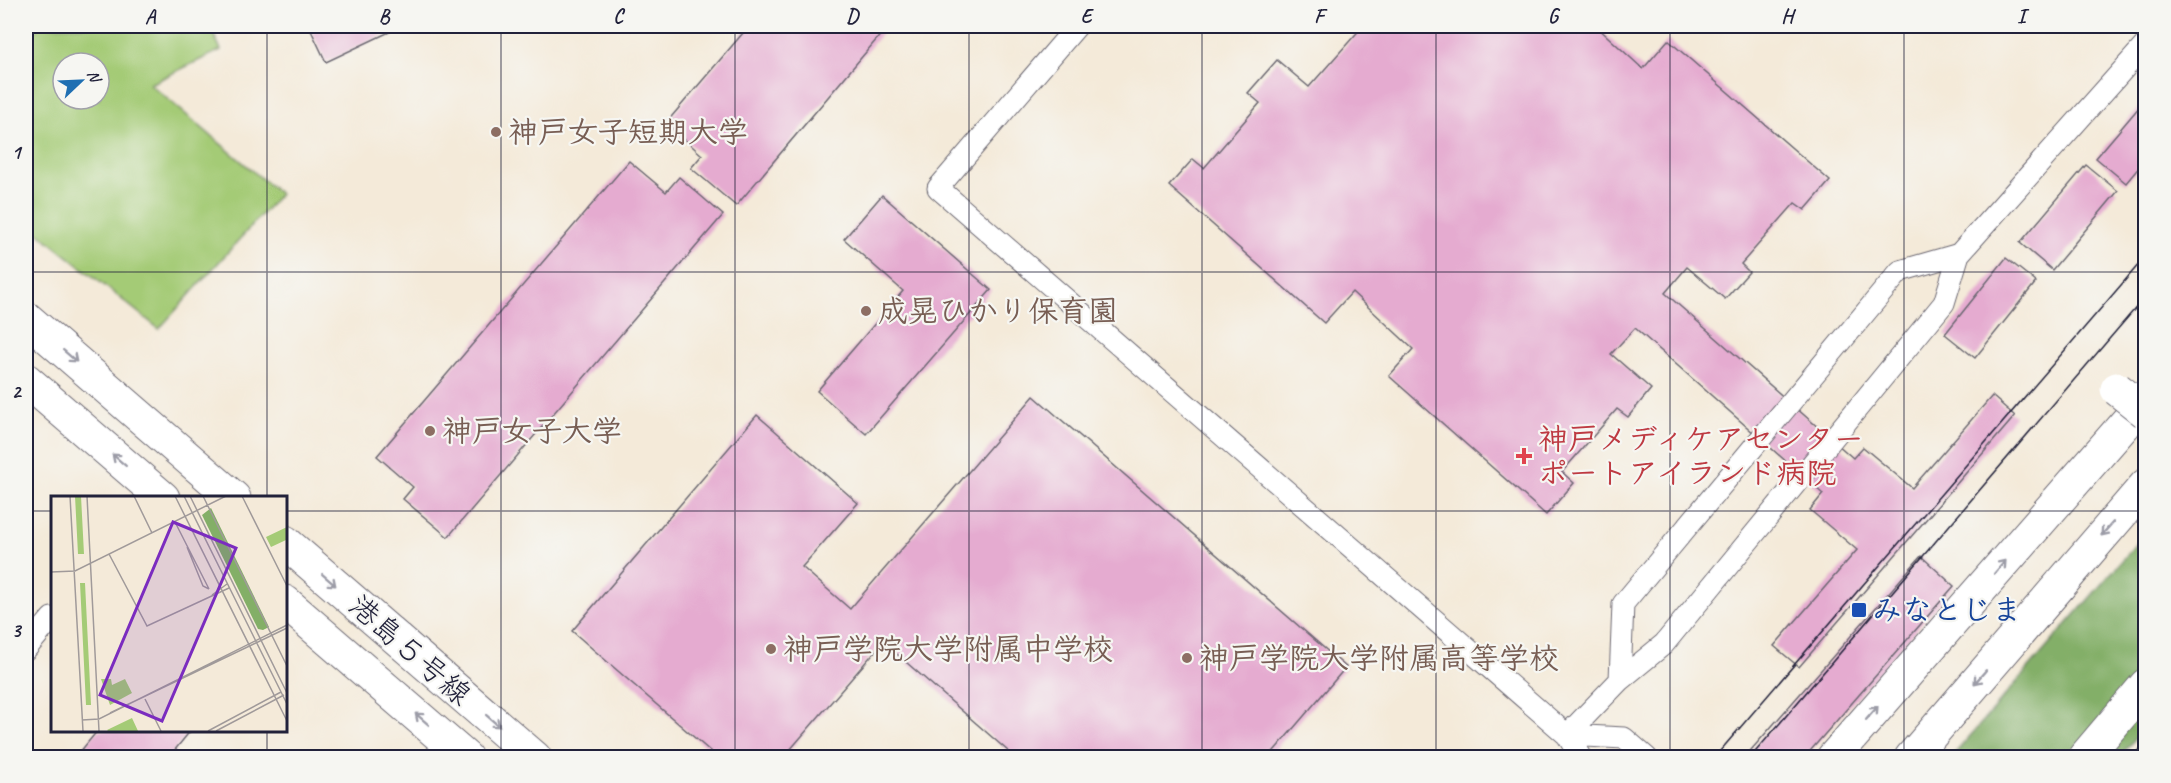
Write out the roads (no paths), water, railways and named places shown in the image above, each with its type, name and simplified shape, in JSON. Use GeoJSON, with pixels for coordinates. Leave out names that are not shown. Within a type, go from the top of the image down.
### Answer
{"type":"FeatureCollection","features":[{"type":"Feature","properties":{"kind":"street"},"geometry":{"type":"LineString","coordinates":[[26,318],[232,496]]}},
{"type":"Feature","properties":{"kind":"street"},"geometry":{"type":"LineString","coordinates":[[26,380],[159,496]]}},
{"type":"Feature","properties":{"kind":"street"},"geometry":{"type":"LineString","coordinates":[[1833,758],[2131,394],[2145,412]]}},
{"type":"Feature","properties":{"kind":"street"},"geometry":{"type":"LineString","coordinates":[[1911,758],[2145,485]]}},
{"type":"Feature","properties":{"kind":"street","name":"港島５号線"},"geometry":{"type":"LineString","coordinates":[[286,543],[535,758]]}},
{"type":"Feature","properties":{"kind":"street","name":"港島５号線"},"geometry":{"type":"LineString","coordinates":[[286,603],[466,758]]}},
{"type":"Feature","properties":{"kind":"street"},"geometry":{"type":"LineString","coordinates":[[2084,758],[2145,685]]}},
{"type":"Feature","properties":{"kind":"lane"},"geometry":{"type":"LineString","coordinates":[[1077,26],[938,189],[1566,735],[1581,758]]}},
{"type":"Feature","properties":{"kind":"lane"},"geometry":{"type":"LineString","coordinates":[[1566,735],[1620,680],[1664,644],[1944,303],[1959,254],[2145,44]]}},
{"type":"Feature","properties":{"kind":"lane"},"geometry":{"type":"LineString","coordinates":[[1620,680],[1623,604],[1899,272],[1959,254]]}},
{"type":"Feature","properties":{"kind":"lane"},"geometry":{"type":"LineString","coordinates":[[26,649],[51,619]]}},
{"type":"Feature","properties":{"kind":"lane"},"geometry":{"type":"LineString","coordinates":[[1566,735],[1624,738],[1647,758]]}},
{"type":"Feature","properties":{"kind":"tram line"},"geometry":{"type":"LineString","coordinates":[[1714,758],[2146,256]]}},
{"type":"Feature","properties":{"kind":"tram line"},"geometry":{"type":"LineString","coordinates":[[1750,758],[2146,296]]}},
{"type":"Feature","properties":{"kind":"place","name":"神戸女子短期大学"},"geometry":{"type":"Point","coordinates":[496,132]}},
{"type":"Feature","properties":{"kind":"place","name":"成晃ひかり保育園"},"geometry":{"type":"Point","coordinates":[866,311]}},
{"type":"Feature","properties":{"kind":"place","name":"神戸女子大学"},"geometry":{"type":"Point","coordinates":[430,431]}},
{"type":"Feature","properties":{"kind":"place","name":"神戸メディケアセンター ポートアイランド病院"},"geometry":{"type":"Point","coordinates":[1524,456]}},
{"type":"Feature","properties":{"kind":"place","name":"みなとじま"},"geometry":{"type":"Point","coordinates":[1859,610]}},
{"type":"Feature","properties":{"kind":"place","name":"神戸学院大学附属中学校"},"geometry":{"type":"Point","coordinates":[771,649]}},
{"type":"Feature","properties":{"kind":"place","name":"神戸学院大学附属高等学校"},"geometry":{"type":"Point","coordinates":[1187,658]}}]}
